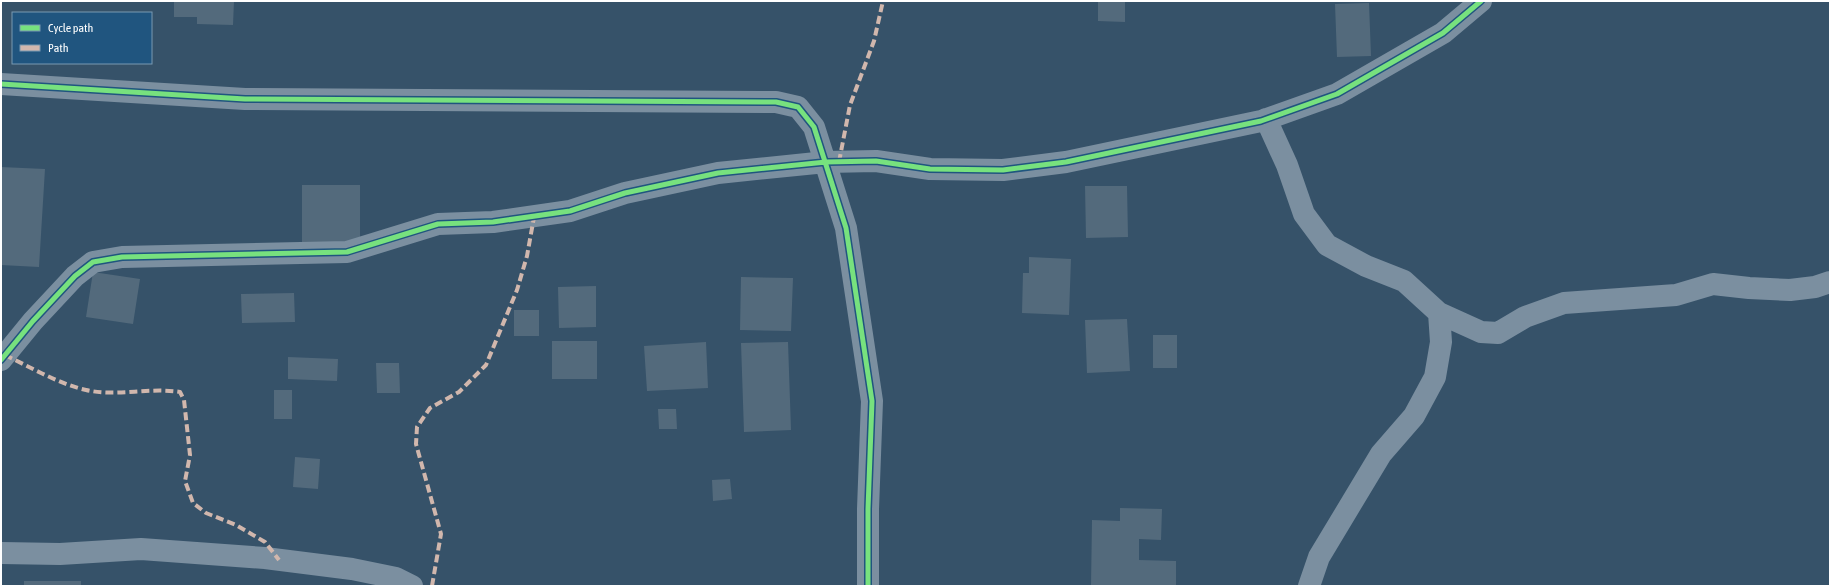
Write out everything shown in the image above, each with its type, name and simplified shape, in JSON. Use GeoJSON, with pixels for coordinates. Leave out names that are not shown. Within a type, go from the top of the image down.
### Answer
{"type":"FeatureCollection","features":[{"type":"Feature","properties":{"kind":"street"},"geometry":{"type":"LineString","coordinates":[[1,360],[75,276],[93,262],[122,257],[347,252],[438,224],[493,222],[570,212],[625,193],[718,173],[826,162],[876,161],[930,169],[1003,170],[1066,162],[1266,119],[1337,94],[1444,33],[1481,1]]}},
{"type":"Feature","properties":{"kind":"street"},"geometry":{"type":"LineString","coordinates":[[1,84],[245,99],[776,102],[798,107],[814,126],[846,228],[872,401],[868,509],[868,586]]}},
{"type":"Feature","properties":{"kind":"street"},"geometry":{"type":"LineString","coordinates":[[1266,119],[1287,165],[1304,214],[1327,244],[1366,266],[1404,281],[1439,313],[1481,332],[1498,333],[1525,317],[1564,303],[1676,295],[1713,284],[1790,290],[1815,287],[1830,282]]}},
{"type":"Feature","properties":{"kind":"street"},"geometry":{"type":"LineString","coordinates":[[1309,586],[1319,558],[1377,461],[1414,416],[1435,377],[1441,342],[1439,313]]}},
{"type":"Feature","properties":{"kind":"street"},"geometry":{"type":"LineString","coordinates":[[1,553],[60,554],[140,549],[295,561],[352,569],[396,578],[412,586]]}},
{"type":"Feature","properties":{"kind":"building"},"geometry":{"type":"Polygon","coordinates":[[[174,1],[234,1],[233,25],[197,24],[197,17],[174,17],[174,1]]]}},
{"type":"Feature","properties":{"kind":"building"},"geometry":{"type":"Polygon","coordinates":[[[1098,1],[1125,1],[1125,22],[1098,21],[1098,1]]]}},
{"type":"Feature","properties":{"kind":"building"},"geometry":{"type":"Polygon","coordinates":[[[1369,3],[1371,56],[1337,57],[1335,4],[1369,3]]]}},
{"type":"Feature","properties":{"kind":"building"},"geometry":{"type":"Polygon","coordinates":[[[1,167],[45,169],[39,267],[1,265],[1,167]]]}},
{"type":"Feature","properties":{"kind":"building"},"geometry":{"type":"Polygon","coordinates":[[[302,185],[360,185],[360,244],[302,244],[302,185]]]}},
{"type":"Feature","properties":{"kind":"building"},"geometry":{"type":"Polygon","coordinates":[[[1085,186],[1127,186],[1128,237],[1086,238],[1085,186]]]}},
{"type":"Feature","properties":{"kind":"building"},"geometry":{"type":"Polygon","coordinates":[[[1029,257],[1071,259],[1069,315],[1022,313],[1023,273],[1029,273],[1029,257]]]}},
{"type":"Feature","properties":{"kind":"building"},"geometry":{"type":"Polygon","coordinates":[[[93,272],[140,279],[133,324],[86,317],[93,272]]]}},
{"type":"Feature","properties":{"kind":"building"},"geometry":{"type":"Polygon","coordinates":[[[741,277],[793,278],[791,331],[740,330],[741,277]]]}},
{"type":"Feature","properties":{"kind":"building"},"geometry":{"type":"Polygon","coordinates":[[[596,286],[596,327],[559,328],[558,287],[596,286]]]}},
{"type":"Feature","properties":{"kind":"building"},"geometry":{"type":"Polygon","coordinates":[[[294,293],[295,322],[242,323],[241,294],[294,293]]]}},
{"type":"Feature","properties":{"kind":"building"},"geometry":{"type":"Polygon","coordinates":[[[514,310],[539,310],[539,336],[514,336],[514,310]]]}},
{"type":"Feature","properties":{"kind":"building"},"geometry":{"type":"Polygon","coordinates":[[[1127,319],[1130,371],[1087,373],[1085,320],[1127,319]]]}},
{"type":"Feature","properties":{"kind":"building"},"geometry":{"type":"Polygon","coordinates":[[[1153,335],[1177,335],[1177,368],[1153,368],[1153,335]]]}},
{"type":"Feature","properties":{"kind":"building"},"geometry":{"type":"Polygon","coordinates":[[[552,341],[597,341],[597,379],[552,379],[552,341]]]}},
{"type":"Feature","properties":{"kind":"building"},"geometry":{"type":"Polygon","coordinates":[[[706,342],[708,388],[647,391],[644,346],[706,342]]]}},
{"type":"Feature","properties":{"kind":"building"},"geometry":{"type":"Polygon","coordinates":[[[788,342],[791,430],[744,432],[741,343],[788,342]]]}},
{"type":"Feature","properties":{"kind":"building"},"geometry":{"type":"Polygon","coordinates":[[[288,357],[338,359],[337,381],[288,379],[288,357]]]}},
{"type":"Feature","properties":{"kind":"building"},"geometry":{"type":"Polygon","coordinates":[[[376,363],[399,363],[400,393],[377,393],[376,363]]]}},
{"type":"Feature","properties":{"kind":"building"},"geometry":{"type":"Polygon","coordinates":[[[274,390],[292,390],[292,419],[274,419],[274,390]]]}},
{"type":"Feature","properties":{"kind":"building"},"geometry":{"type":"Polygon","coordinates":[[[658,409],[676,409],[677,429],[659,429],[658,409]]]}},
{"type":"Feature","properties":{"kind":"building"},"geometry":{"type":"Polygon","coordinates":[[[295,457],[320,459],[318,489],[293,487],[295,457]]]}},
{"type":"Feature","properties":{"kind":"building"},"geometry":{"type":"Polygon","coordinates":[[[730,479],[732,499],[713,501],[712,480],[730,479]]]}},
{"type":"Feature","properties":{"kind":"building"},"geometry":{"type":"Polygon","coordinates":[[[1120,508],[1162,509],[1161,540],[1139,539],[1139,560],[1176,561],[1176,586],[1091,586],[1092,520],[1120,521],[1120,508]]]}},
{"type":"Feature","properties":{"kind":"building"},"geometry":{"type":"Polygon","coordinates":[[[24,581],[81,581],[81,586],[24,586],[24,581]]]}},
{"type":"Feature","properties":{"kind":"marked path"},"geometry":{"type":"LineString","coordinates":[[839,162],[850,105],[874,41],[883,1]]}},
{"type":"Feature","properties":{"kind":"marked path"},"geometry":{"type":"LineString","coordinates":[[432,586],[441,534],[416,444],[417,427],[430,408],[459,392],[486,365],[517,290],[527,256],[534,217]]}},
{"type":"Feature","properties":{"kind":"marked path"},"geometry":{"type":"LineString","coordinates":[[5,355],[34,370],[86,390],[109,393],[157,391],[180,392],[184,400],[190,455],[185,481],[193,503],[206,513],[236,525],[265,542],[279,560]]}},
{"type":"Feature","properties":{"kind":"cycle path"},"geometry":{"type":"LineString","coordinates":[[1,360],[33,321],[75,276],[93,262],[122,257],[347,252],[438,224],[493,222],[570,211],[625,193],[718,173],[826,162],[876,161],[930,169],[1003,170],[1066,162],[1261,121],[1337,94],[1443,33],[1481,1]]}},
{"type":"Feature","properties":{"kind":"cycle path"},"geometry":{"type":"LineString","coordinates":[[1,84],[245,99],[776,102],[798,107],[814,127],[846,228],[872,401],[868,509],[868,586]]}}]}
